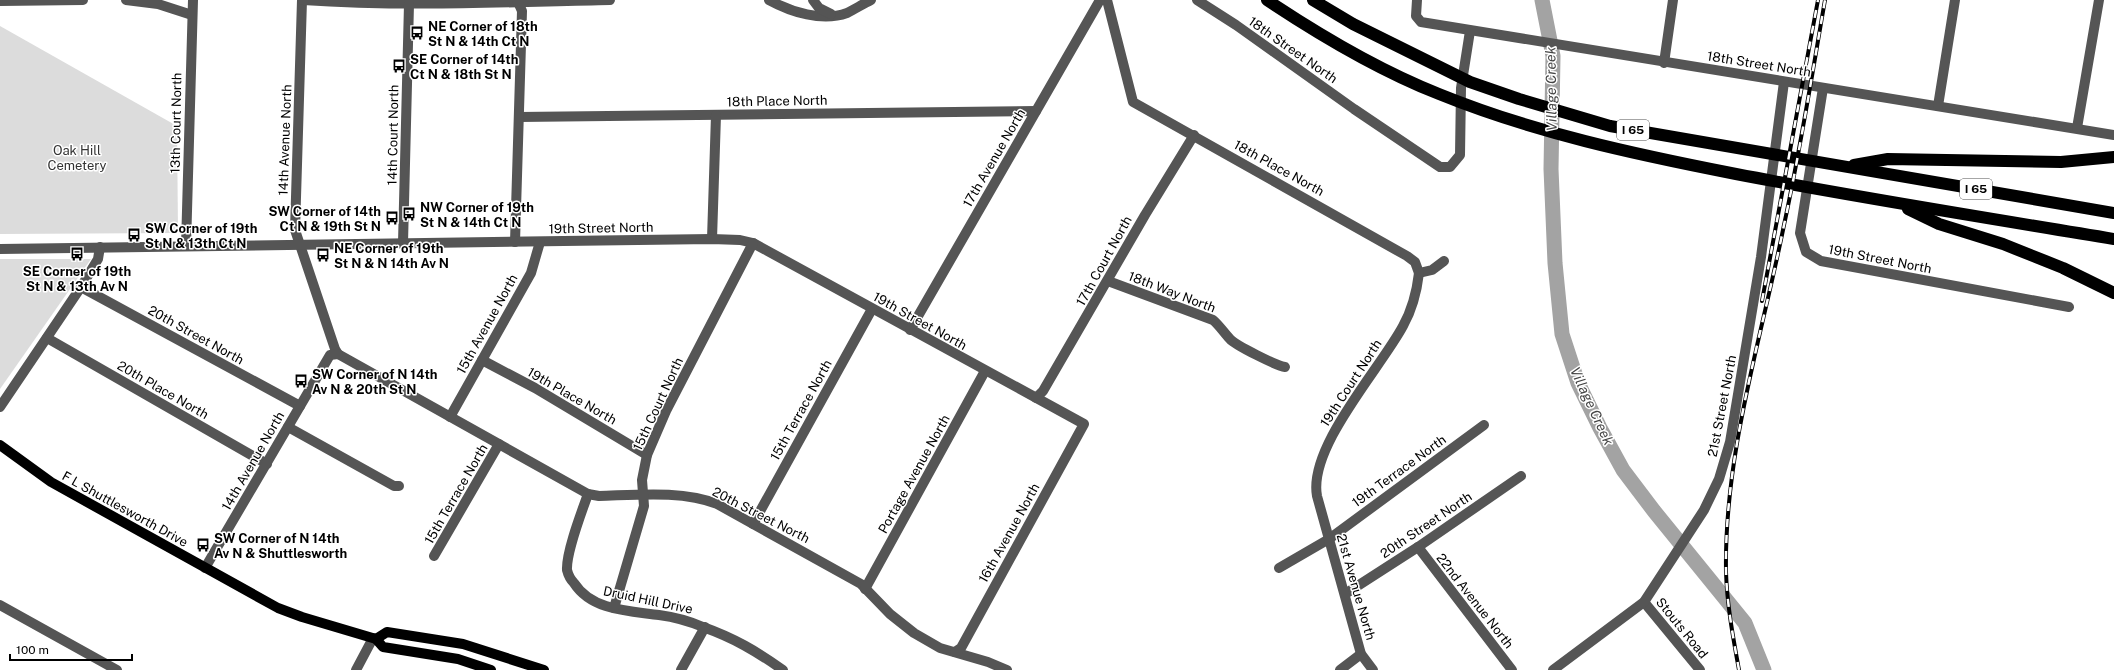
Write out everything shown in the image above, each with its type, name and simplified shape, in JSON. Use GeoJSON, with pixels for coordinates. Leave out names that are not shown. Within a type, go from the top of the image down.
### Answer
{"type":"FeatureCollection","features":[{"type":"Feature","properties":{"kind":"highway","name":"I 65"},"geometry":{"type":"LineString","coordinates":[[1267,0],[1299,21],[1380,67],[1437,94],[1494,115],[1617,150],[1833,193],[2114,239]]}},
{"type":"Feature","properties":{"kind":"highway","name":"I 65"},"geometry":{"type":"LineString","coordinates":[[1313,0],[1353,24],[1470,82],[1491,90],[1610,126],[2114,213]]}},
{"type":"Feature","properties":{"kind":"highway"},"geometry":{"type":"LineString","coordinates":[[1841,166],[1888,159],[2061,162],[2114,157]]}},
{"type":"Feature","properties":{"kind":"highway"},"geometry":{"type":"LineString","coordinates":[[1898,204],[1939,224],[2003,244],[2063,268],[2114,293]]}},
{"type":"Feature","properties":{"kind":"main road","name":"F L Shuttlesworth Drive"},"geometry":{"type":"LineString","coordinates":[[0,445],[51,482],[278,608],[302,617],[375,638],[383,647],[458,659],[491,670]]}},
{"type":"Feature","properties":{"kind":"main road"},"geometry":{"type":"LineString","coordinates":[[375,638],[387,632],[463,644],[544,670]]}},
{"type":"Feature","properties":{"kind":"street"},"geometry":{"type":"LineString","coordinates":[[0,1],[83,0]]}},
{"type":"Feature","properties":{"kind":"street"},"geometry":{"type":"LineString","coordinates":[[126,0],[158,4],[192,15]]}},
{"type":"Feature","properties":{"kind":"street","name":"13th Court North"},"geometry":{"type":"LineString","coordinates":[[186,246],[193,0]]}},
{"type":"Feature","properties":{"kind":"street"},"geometry":{"type":"LineString","coordinates":[[302,0],[356,4],[610,0]]}},
{"type":"Feature","properties":{"kind":"street","name":"14th Avenue North"},"geometry":{"type":"LineString","coordinates":[[205,568],[330,355],[338,354],[295,230],[302,0]]}},
{"type":"Feature","properties":{"kind":"street"},"geometry":{"type":"LineString","coordinates":[[769,0],[784,8],[818,16],[846,13],[872,0]]}},
{"type":"Feature","properties":{"kind":"street"},"geometry":{"type":"LineString","coordinates":[[812,0],[819,8],[832,15]]}},
{"type":"Feature","properties":{"kind":"street","name":"17th Avenue North"},"geometry":{"type":"LineString","coordinates":[[910,330],[1100,0]]}},
{"type":"Feature","properties":{"kind":"street","name":"18th Place North"},"geometry":{"type":"LineString","coordinates":[[1107,0],[1123,57],[1133,102],[1407,256],[1415,262],[1418,273]]}},
{"type":"Feature","properties":{"kind":"street","name":"18th Street North"},"geometry":{"type":"LineString","coordinates":[[1196,0],[1236,25],[1354,109],[1440,167],[1450,167],[1460,155],[1461,88],[1470,31]]}},
{"type":"Feature","properties":{"kind":"street"},"geometry":{"type":"LineString","coordinates":[[1664,63],[1673,0]]}},
{"type":"Feature","properties":{"kind":"street"},"geometry":{"type":"LineString","coordinates":[[1938,106],[1955,0]]}},
{"type":"Feature","properties":{"kind":"street"},"geometry":{"type":"LineString","coordinates":[[2077,128],[2099,0]]}},
{"type":"Feature","properties":{"kind":"street"},"geometry":{"type":"LineString","coordinates":[[515,242],[522,11],[518,1]]}},
{"type":"Feature","properties":{"kind":"street","name":"18th Street North"},"geometry":{"type":"LineString","coordinates":[[1417,2],[1416,16],[1421,22],[1534,42],[2114,135]]}},
{"type":"Feature","properties":{"kind":"street","name":"14th Court North"},"geometry":{"type":"LineString","coordinates":[[403,242],[409,4]]}},
{"type":"Feature","properties":{"kind":"street","name":"21st Street North"},"geometry":{"type":"LineString","coordinates":[[1553,670],[1644,602],[1704,510],[1719,479],[1730,442],[1761,257],[1784,82]]}},
{"type":"Feature","properties":{"kind":"street","name":"19th Street North"},"geometry":{"type":"LineString","coordinates":[[1823,88],[1800,233],[1806,252],[1821,262],[2069,307]]}},
{"type":"Feature","properties":{"kind":"street","name":"18th Place North"},"geometry":{"type":"LineString","coordinates":[[519,117],[1036,111]]}},
{"type":"Feature","properties":{"kind":"street"},"geometry":{"type":"LineString","coordinates":[[712,239],[716,115]]}},
{"type":"Feature","properties":{"kind":"street","name":"17th Court North"},"geometry":{"type":"LineString","coordinates":[[1036,398],[1043,391],[1145,215],[1194,135]]}},
{"type":"Feature","properties":{"kind":"street","name":"19th Street North"},"geometry":{"type":"LineString","coordinates":[[0,249],[403,242],[740,240],[753,243],[1084,424]]}},
{"type":"Feature","properties":{"kind":"street","name":"15th Avenue North"},"geometry":{"type":"LineString","coordinates":[[450,417],[531,273],[540,242]]}},
{"type":"Feature","properties":{"kind":"street","name":"15th Court North"},"geometry":{"type":"LineString","coordinates":[[614,608],[644,506],[642,480],[647,455],[666,411],[753,243]]}},
{"type":"Feature","properties":{"kind":"street"},"geometry":{"type":"LineString","coordinates":[[0,407],[81,287],[98,258],[100,247]]}},
{"type":"Feature","properties":{"kind":"street"},"geometry":{"type":"LineString","coordinates":[[1418,273],[1432,270],[1444,261]]}},
{"type":"Feature","properties":{"kind":"street","name":"19th Court North"},"geometry":{"type":"LineString","coordinates":[[1321,508],[1316,496],[1315,480],[1325,448],[1404,325],[1417,287],[1418,273]]}},
{"type":"Feature","properties":{"kind":"street","name":"18th Way North"},"geometry":{"type":"LineString","coordinates":[[1108,281],[1213,320],[1226,332],[1230,339],[1275,364],[1285,367]]}},
{"type":"Feature","properties":{"kind":"street","name":"20th Street North"},"geometry":{"type":"LineString","coordinates":[[81,287],[300,406]]}},
{"type":"Feature","properties":{"kind":"street","name":"15th Terrace North"},"geometry":{"type":"LineString","coordinates":[[753,524],[872,309]]}},
{"type":"Feature","properties":{"kind":"street","name":"20th Place North"},"geometry":{"type":"LineString","coordinates":[[47,338],[267,464]]}},
{"type":"Feature","properties":{"kind":"street","name":"20th Street North"},"geometry":{"type":"LineString","coordinates":[[338,354],[588,494],[599,496],[680,496],[708,501],[753,524],[861,584],[907,628],[940,648],[1006,670]]}},
{"type":"Feature","properties":{"kind":"street","name":"19th Place North"},"geometry":{"type":"LineString","coordinates":[[482,360],[535,388],[647,455]]}},
{"type":"Feature","properties":{"kind":"street","name":"Portage Avenue North"},"geometry":{"type":"LineString","coordinates":[[865,589],[985,371]]}},
{"type":"Feature","properties":{"kind":"street","name":"16th Avenue North"},"geometry":{"type":"LineString","coordinates":[[955,652],[961,648],[1084,424]]}},
{"type":"Feature","properties":{"kind":"street","name":"19th Terrace North"},"geometry":{"type":"LineString","coordinates":[[1329,539],[1484,425]]}},
{"type":"Feature","properties":{"kind":"street"},"geometry":{"type":"LineString","coordinates":[[288,427],[394,486],[399,486]]}},
{"type":"Feature","properties":{"kind":"street","name":"15th Terrace North"},"geometry":{"type":"LineString","coordinates":[[434,556],[500,444]]}},
{"type":"Feature","properties":{"kind":"street","name":"20th Street North"},"geometry":{"type":"LineString","coordinates":[[1345,594],[1418,547],[1520,476]]}},
{"type":"Feature","properties":{"kind":"street","name":"Druid Hill Drive"},"geometry":{"type":"LineString","coordinates":[[588,494],[570,551],[567,570],[577,588],[584,596],[595,602],[614,608],[684,620],[705,627],[750,647],[783,670]]}},
{"type":"Feature","properties":{"kind":"street","name":"21st Avenue North"},"geometry":{"type":"LineString","coordinates":[[1321,508],[1361,654],[1373,670]]}},
{"type":"Feature","properties":{"kind":"street"},"geometry":{"type":"LineString","coordinates":[[1279,568],[1329,539]]}},
{"type":"Feature","properties":{"kind":"street","name":"22nd Avenue North"},"geometry":{"type":"LineString","coordinates":[[1418,547],[1512,670]]}},
{"type":"Feature","properties":{"kind":"street","name":"Stouts Road"},"geometry":{"type":"LineString","coordinates":[[1644,602],[1700,670]]}},
{"type":"Feature","properties":{"kind":"street"},"geometry":{"type":"LineString","coordinates":[[0,605],[117,670]]}},
{"type":"Feature","properties":{"kind":"street"},"geometry":{"type":"LineString","coordinates":[[681,670],[705,627]]}},
{"type":"Feature","properties":{"kind":"street"},"geometry":{"type":"LineString","coordinates":[[356,670],[375,638]]}},
{"type":"Feature","properties":{"kind":"street"},"geometry":{"type":"LineString","coordinates":[[1340,670],[1361,654]]}},
{"type":"Feature","properties":{"kind":"green space","name":"Oak Hill Cemetery"},"geometry":{"type":"Polygon","coordinates":[[[0,26],[177,126],[178,233],[0,234],[0,26]]]}},
{"type":"Feature","properties":{"kind":"green space"},"geometry":{"type":"Polygon","coordinates":[[[0,259],[91,259],[0,389],[0,259]]]}},
{"type":"Feature","properties":{"kind":"waterway","name":"Village Creek"},"geometry":{"type":"LineString","coordinates":[[1542,0],[1553,56],[1551,169],[1555,263],[1562,334],[1578,383],[1623,470],[1654,511],[1745,623],[1764,670]]}},
{"type":"Feature","properties":{"kind":"railway"},"geometry":{"type":"LineString","coordinates":[[1762,301],[1818,0]]}},
{"type":"Feature","properties":{"kind":"railway"},"geometry":{"type":"LineString","coordinates":[[1739,670],[1729,609],[1726,572],[1727,528],[1731,484],[1737,441],[1775,268],[1806,113],[1825,0]]}},
{"type":"Feature","properties":{"kind":"place","name":"NE Corner of 18th St N & 14th Ct N"},"geometry":{"type":"Point","coordinates":[417,33]}},
{"type":"Feature","properties":{"kind":"place","name":"SE Corner of 14th Ct N & 18th St N"},"geometry":{"type":"Point","coordinates":[399,66]}},
{"type":"Feature","properties":{"kind":"place","name":"NW Corner of 19th St N & 14th Ct N"},"geometry":{"type":"Point","coordinates":[409,214]}},
{"type":"Feature","properties":{"kind":"place","name":"SW Corner of 14th Ct N & 19th St N"},"geometry":{"type":"Point","coordinates":[392,218]}},
{"type":"Feature","properties":{"kind":"place","name":"SW Corner of 19th St N & 13th Ct N"},"geometry":{"type":"Point","coordinates":[134,235]}},
{"type":"Feature","properties":{"kind":"place","name":"SE Corner of 19th St N & 13th Av N"},"geometry":{"type":"Point","coordinates":[77,254]}},
{"type":"Feature","properties":{"kind":"place","name":"NE Corner of 19th St N & N 14th Av N"},"geometry":{"type":"Point","coordinates":[323,255]}},
{"type":"Feature","properties":{"kind":"place","name":"SW Corner of N 14th Av N & 20th St N"},"geometry":{"type":"Point","coordinates":[301,381]}},
{"type":"Feature","properties":{"kind":"place","name":"SW Corner of N 14th Av N & Shuttlesworth"},"geometry":{"type":"Point","coordinates":[203,545]}}]}
